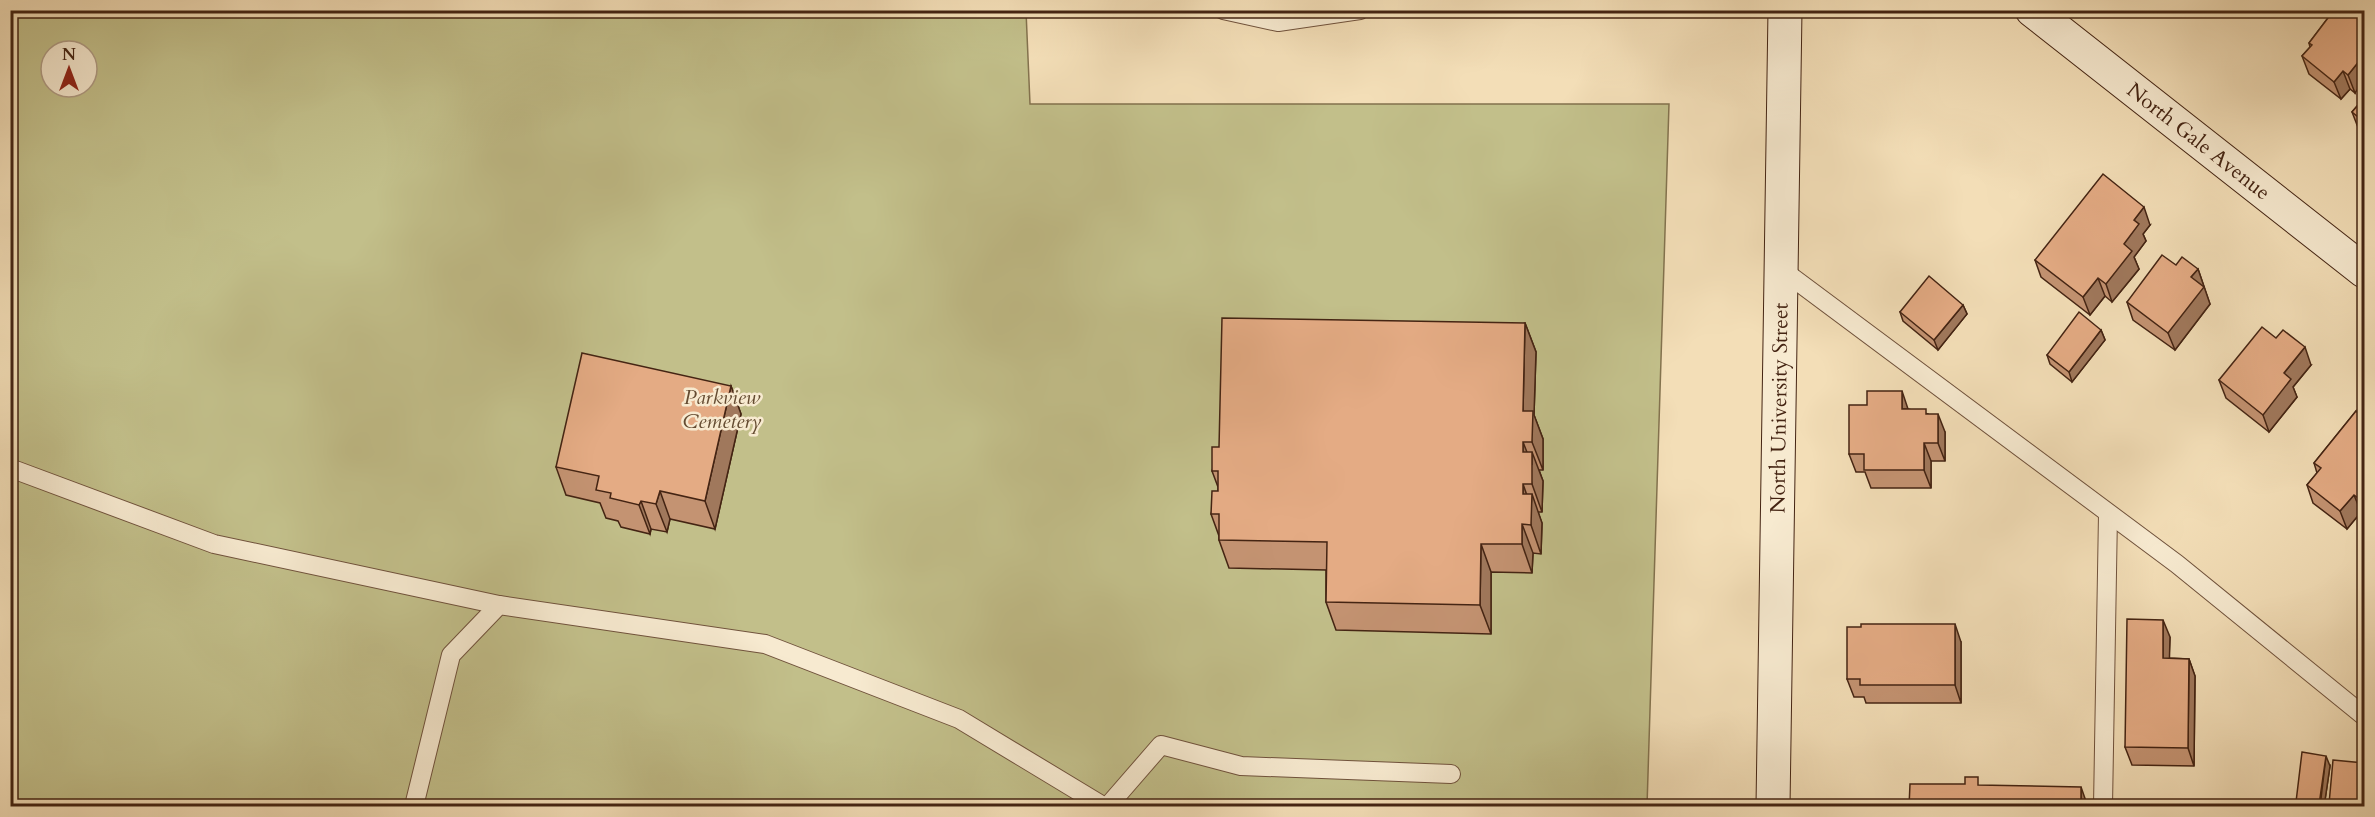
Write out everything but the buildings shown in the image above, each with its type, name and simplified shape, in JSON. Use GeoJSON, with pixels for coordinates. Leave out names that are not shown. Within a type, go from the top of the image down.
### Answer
{"type":"FeatureCollection","features":[{"type":"Feature","properties":{"kind":"main road","name":"North University Street"},"geometry":{"type":"LineString","coordinates":[[1773,807],[1785,10]]}},
{"type":"Feature","properties":{"kind":"main road","name":"North Gale Avenue"},"geometry":{"type":"LineString","coordinates":[[2032,10],[2364,270]]}},
{"type":"Feature","properties":{"kind":"lane"},"geometry":{"type":"LineString","coordinates":[[1224,10],[1278,22],[1360,10]]}},
{"type":"Feature","properties":{"kind":"lane"},"geometry":{"type":"LineString","coordinates":[[1781,269],[2177,564],[2364,716]]}},
{"type":"Feature","properties":{"kind":"lane"},"geometry":{"type":"LineString","coordinates":[[10,468],[214,544],[499,605],[765,644],[959,719],[1103,807]]}},
{"type":"Feature","properties":{"kind":"lane"},"geometry":{"type":"LineString","coordinates":[[2103,807],[2108,514]]}},
{"type":"Feature","properties":{"kind":"lane"},"geometry":{"type":"LineString","coordinates":[[414,807],[451,655],[499,605]]}},
{"type":"Feature","properties":{"kind":"lane"},"geometry":{"type":"LineString","coordinates":[[1108,807],[1161,745],[1241,766],[1451,774]]}},
{"type":"Feature","properties":{"kind":"green space","name":"Parkview Cemetery"},"geometry":{"type":"Polygon","coordinates":[[[11,11],[1026,11],[1030,104],[1669,104],[1647,806],[11,806],[11,11]]]}}]}
